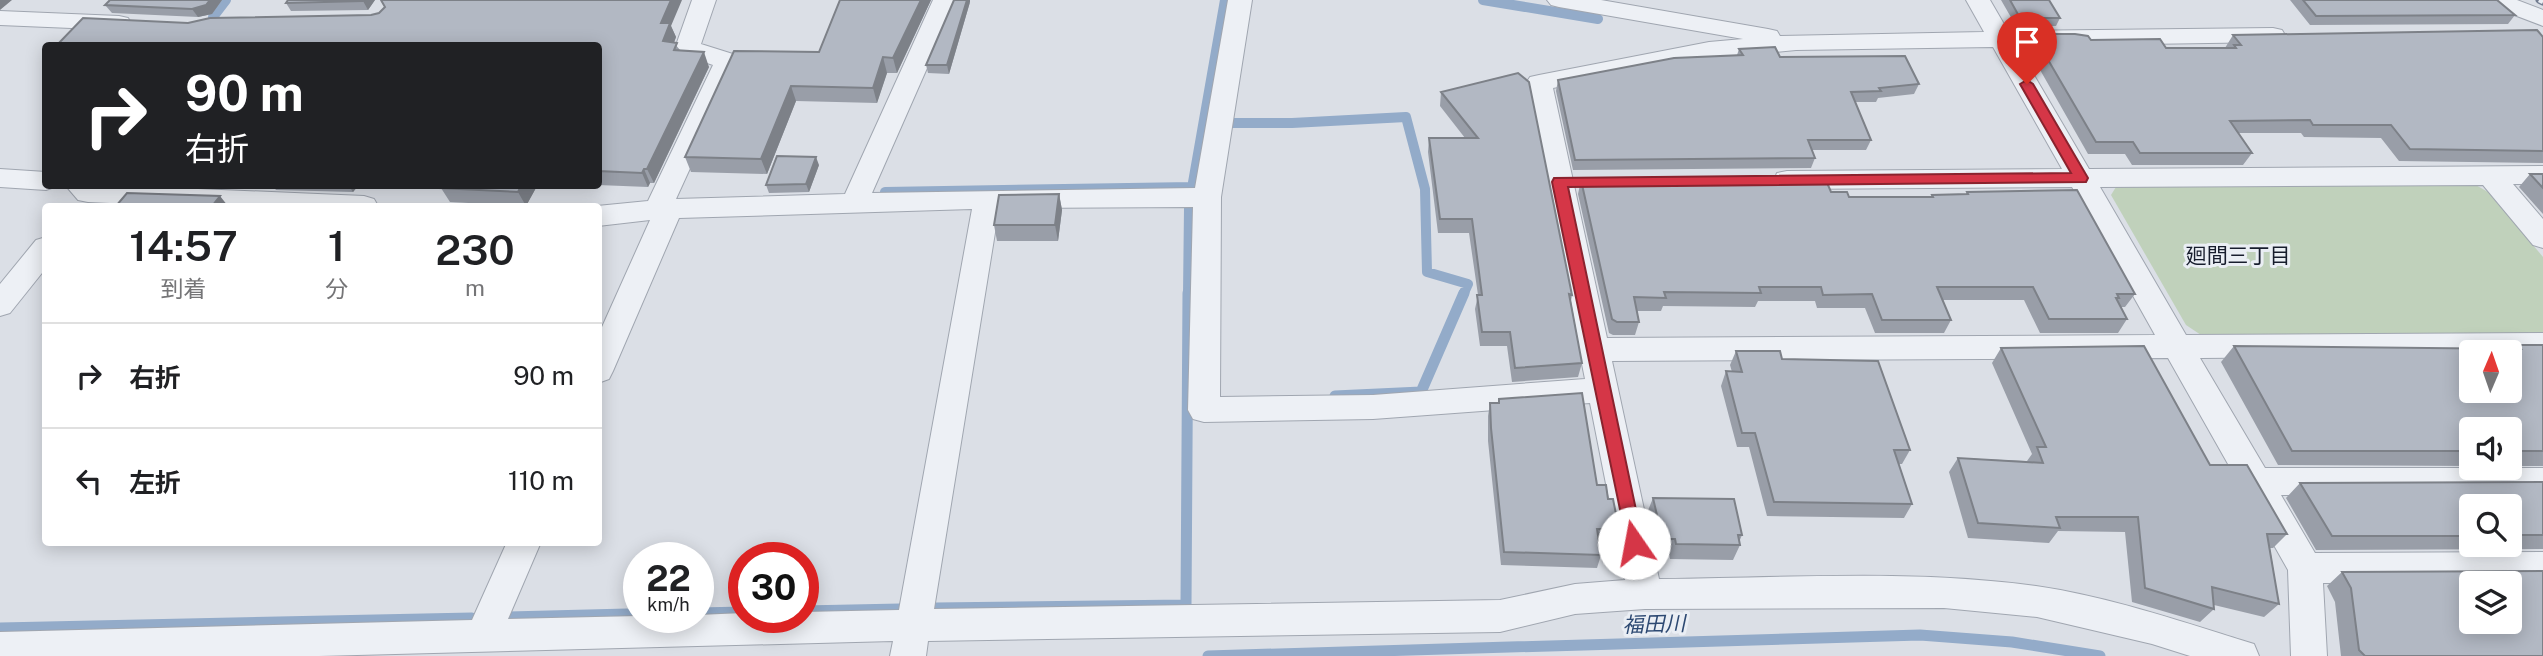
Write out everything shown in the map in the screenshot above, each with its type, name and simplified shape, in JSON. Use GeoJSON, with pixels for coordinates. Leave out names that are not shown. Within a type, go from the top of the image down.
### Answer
{"type":"FeatureCollection","features":[{"type":"Feature","properties":{"kind":"street"},"geometry":{"type":"LineString","coordinates":[[0,17],[20,0]]}},
{"type":"Feature","properties":{"kind":"street"},"geometry":{"type":"LineString","coordinates":[[602,361],[727,61],[687,48],[704,0]]}},
{"type":"Feature","properties":{"kind":"street"},"geometry":{"type":"LineString","coordinates":[[854,203],[945,0]]}},
{"type":"Feature","properties":{"kind":"street"},"geometry":{"type":"LineString","coordinates":[[1240,0],[1207,197],[1205,410],[1373,407],[1602,390]]}},
{"type":"Feature","properties":{"kind":"street"},"geometry":{"type":"LineString","coordinates":[[1559,0],[1743,30],[1796,42]]}},
{"type":"Feature","properties":{"kind":"street"},"geometry":{"type":"LineString","coordinates":[[1978,0],[2305,568],[2309,656]]}},
{"type":"Feature","properties":{"kind":"street"},"geometry":{"type":"LineString","coordinates":[[2496,0],[2543,19]]}},
{"type":"Feature","properties":{"kind":"street"},"geometry":{"type":"LineString","coordinates":[[0,17],[145,24]]}},
{"type":"Feature","properties":{"kind":"street"},"geometry":{"type":"LineString","coordinates":[[2515,33],[2543,33]]}},
{"type":"Feature","properties":{"kind":"street"},"geometry":{"type":"LineString","coordinates":[[1645,594],[1594,350],[1573,182],[1539,83],[1709,50],[1796,42],[2000,37],[2292,35]]}},
{"type":"Feature","properties":{"kind":"street"},"geometry":{"type":"LineString","coordinates":[[2490,175],[2543,238]]}},
{"type":"Feature","properties":{"kind":"street"},"geometry":{"type":"LineString","coordinates":[[1763,180],[2543,175]]}},
{"type":"Feature","properties":{"kind":"street"},"geometry":{"type":"LineString","coordinates":[[0,178],[42,181]]}},
{"type":"Feature","properties":{"kind":"street"},"geometry":{"type":"LineString","coordinates":[[82,195],[261,192],[342,203]]}},
{"type":"Feature","properties":{"kind":"street"},"geometry":{"type":"LineString","coordinates":[[602,216],[664,209],[854,203],[1207,197]]}},
{"type":"Feature","properties":{"kind":"street"},"geometry":{"type":"LineString","coordinates":[[910,640],[987,199]]}},
{"type":"Feature","properties":{"kind":"street"},"geometry":{"type":"LineString","coordinates":[[0,305],[42,252]]}},
{"type":"Feature","properties":{"kind":"street"},"geometry":{"type":"LineString","coordinates":[[1594,350],[2543,344]]}},
{"type":"Feature","properties":{"kind":"street"},"geometry":{"type":"LineString","coordinates":[[2256,482],[2543,481]]}},
{"type":"Feature","properties":{"kind":"street"},"geometry":{"type":"LineString","coordinates":[[483,636],[522,546]]}},
{"type":"Feature","properties":{"kind":"street"},"geometry":{"type":"LineString","coordinates":[[2305,568],[2543,567]]}},
{"type":"Feature","properties":{"kind":"street"},"geometry":{"type":"LineString","coordinates":[[0,648],[131,650],[483,636],[910,640],[1500,616],[1575,599],[1645,594],[1944,593],[2037,602],[2152,628],[2241,656]]}},
{"type":"Feature","properties":{"kind":"green space"},"geometry":{"type":"Polygon","coordinates":[[[2474,184],[2488,192],[2543,257],[2543,333],[2201,335],[2186,325],[2111,195],[2116,187],[2474,184]]]}},
{"type":"Feature","properties":{"kind":"building"},"geometry":{"type":"Polygon","coordinates":[[[110,0],[210,0],[206,5],[192,9],[105,5],[110,0]]]}},
{"type":"Feature","properties":{"kind":"building"},"geometry":{"type":"Polygon","coordinates":[[[288,0],[364,0],[286,3],[288,0]]]}},
{"type":"Feature","properties":{"kind":"building"},"geometry":{"type":"Polygon","coordinates":[[[381,0],[671,0],[661,23],[670,23],[663,41],[677,43],[674,50],[704,52],[647,169],[642,173],[602,171],[602,42],[60,42],[83,18],[188,23],[210,18],[371,15],[379,13],[385,7],[381,0]]]}},
{"type":"Feature","properties":{"kind":"building"},"geometry":{"type":"Polygon","coordinates":[[[840,0],[921,0],[893,58],[883,57],[873,88],[791,86],[761,159],[685,157],[734,51],[819,52],[840,0]]]}},
{"type":"Feature","properties":{"kind":"building"},"geometry":{"type":"Polygon","coordinates":[[[954,0],[967,0],[947,65],[926,65],[954,0]]]}},
{"type":"Feature","properties":{"kind":"building"},"geometry":{"type":"Polygon","coordinates":[[[2010,0],[2049,0],[2060,18],[2020,18],[2010,0]]]}},
{"type":"Feature","properties":{"kind":"building"},"geometry":{"type":"Polygon","coordinates":[[[2303,0],[2497,0],[2515,15],[2316,16],[2303,0]]]}},
{"type":"Feature","properties":{"kind":"building"},"geometry":{"type":"Polygon","coordinates":[[[2537,30],[2543,37],[2543,151],[2410,149],[2391,125],[2313,125],[2310,120],[2230,121],[2252,153],[2140,153],[2133,142],[2096,142],[2033,34],[2075,34],[2088,36],[2091,40],[2160,39],[2166,48],[2236,48],[2234,45],[2241,45],[2233,35],[2537,30]]]}},
{"type":"Feature","properties":{"kind":"building"},"geometry":{"type":"Polygon","coordinates":[[[1775,47],[1780,57],[1905,56],[1919,84],[1879,88],[1881,91],[1851,92],[1871,140],[1808,140],[1815,158],[1575,160],[1558,80],[1674,58],[1743,55],[1739,49],[1775,47]]]}},
{"type":"Feature","properties":{"kind":"building"},"geometry":{"type":"Polygon","coordinates":[[[1518,73],[1529,82],[1572,295],[1569,294],[1582,363],[1515,368],[1510,332],[1482,332],[1477,295],[1482,295],[1472,219],[1440,219],[1429,138],[1478,138],[1441,92],[1518,73]]]}},
{"type":"Feature","properties":{"kind":"building"},"geometry":{"type":"Polygon","coordinates":[[[777,156],[816,157],[806,184],[766,185],[777,156]]]}},
{"type":"Feature","properties":{"kind":"building"},"geometry":{"type":"Polygon","coordinates":[[[2530,174],[2543,174],[2543,188],[2530,174]]]}},
{"type":"Feature","properties":{"kind":"building"},"geometry":{"type":"Polygon","coordinates":[[[1825,178],[1831,192],[1847,192],[1849,197],[1933,197],[1932,195],[1968,194],[1967,192],[2077,190],[2135,294],[2117,294],[2119,298],[2116,298],[2127,319],[2049,319],[2033,287],[1937,287],[1951,320],[1882,320],[1872,294],[1823,295],[1821,287],[1759,287],[1761,293],[1664,292],[1666,298],[1634,297],[1639,322],[1617,322],[1612,319],[1581,180],[1825,178]]]}},
{"type":"Feature","properties":{"kind":"building"},"geometry":{"type":"Polygon","coordinates":[[[460,189],[520,189],[518,192],[460,189]]]}},
{"type":"Feature","properties":{"kind":"building"},"geometry":{"type":"Polygon","coordinates":[[[127,193],[220,196],[214,203],[119,203],[127,193]]]}},
{"type":"Feature","properties":{"kind":"building"},"geometry":{"type":"Polygon","coordinates":[[[1059,194],[1055,225],[994,225],[999,195],[1059,194]]]}},
{"type":"Feature","properties":{"kind":"building"},"geometry":{"type":"Polygon","coordinates":[[[2522,345],[2543,345],[2543,451],[2522,451],[2522,417],[2459,417],[2459,451],[2292,451],[2234,346],[2459,348],[2459,403],[2522,403],[2522,345]]]}},
{"type":"Feature","properties":{"kind":"building"},"geometry":{"type":"Polygon","coordinates":[[[2144,346],[2210,465],[2247,465],[2287,534],[2267,534],[2279,604],[2212,587],[2214,609],[2145,588],[2138,517],[2056,517],[2060,528],[1978,523],[1958,458],[2043,463],[2037,447],[2046,447],[2001,348],[2144,346]]]}},
{"type":"Feature","properties":{"kind":"building"},"geometry":{"type":"Polygon","coordinates":[[[1736,351],[1780,351],[1782,359],[1878,361],[1910,450],[1894,450],[1912,504],[1774,502],[1755,433],[1742,433],[1726,371],[1742,372],[1736,351]]]}},
{"type":"Feature","properties":{"kind":"building"},"geometry":{"type":"Polygon","coordinates":[[[1582,393],[1597,485],[1606,485],[1608,499],[1613,499],[1619,529],[1597,529],[1601,555],[1504,552],[1490,403],[1499,403],[1499,399],[1582,393]]]}},
{"type":"Feature","properties":{"kind":"building"},"geometry":{"type":"Polygon","coordinates":[[[2543,482],[2543,535],[2522,535],[2522,494],[2459,494],[2459,536],[2332,536],[2300,483],[2543,482]]]}},
{"type":"Feature","properties":{"kind":"building"},"geometry":{"type":"Polygon","coordinates":[[[1653,498],[1734,499],[1742,535],[1738,535],[1740,545],[1676,544],[1675,539],[1668,539],[1666,528],[1660,528],[1653,498]]]}},
{"type":"Feature","properties":{"kind":"building"},"geometry":{"type":"Polygon","coordinates":[[[2459,571],[2459,634],[2522,634],[2522,571],[2543,571],[2543,656],[2365,656],[2359,650],[2351,588],[2342,572],[2459,571]]]}},
{"type":"Feature","properties":{"kind":"waterway"},"geometry":{"type":"LineString","coordinates":[[213,17],[226,0]]}},
{"type":"Feature","properties":{"kind":"waterway"},"geometry":{"type":"LineString","coordinates":[[1192,188],[1225,0]]}},
{"type":"Feature","properties":{"kind":"waterway"},"geometry":{"type":"LineString","coordinates":[[1483,0],[1598,19]]}},
{"type":"Feature","properties":{"kind":"waterway"},"geometry":{"type":"LineString","coordinates":[[1229,123],[1292,123],[1406,117],[1425,189],[1427,272],[1468,284],[1463,295]]}},
{"type":"Feature","properties":{"kind":"waterway"},"geometry":{"type":"LineString","coordinates":[[885,192],[1192,187]]}},
{"type":"Feature","properties":{"kind":"waterway"},"geometry":{"type":"LineString","coordinates":[[1188,295],[1189,208]]}},
{"type":"Feature","properties":{"kind":"waterway"},"geometry":{"type":"LineString","coordinates":[[936,608],[1186,605],[1188,293]]}},
{"type":"Feature","properties":{"kind":"waterway"},"geometry":{"type":"LineString","coordinates":[[1335,396],[1421,392],[1464,293]]}},
{"type":"Feature","properties":{"kind":"waterway"},"geometry":{"type":"LineString","coordinates":[[819,611],[900,609]]}},
{"type":"Feature","properties":{"kind":"waterway"},"geometry":{"type":"LineString","coordinates":[[714,613],[728,612]]}},
{"type":"Feature","properties":{"kind":"waterway"},"geometry":{"type":"LineString","coordinates":[[509,617],[623,614]]}},
{"type":"Feature","properties":{"kind":"waterway"},"geometry":{"type":"LineString","coordinates":[[0,628],[472,618]]}},
{"type":"Feature","properties":{"kind":"waterway","name":"福田川"},"geometry":{"type":"LineString","coordinates":[[1208,656],[1920,635],[2012,642],[2100,656]]}},
{"type":"Feature","properties":{"kind":"railway"},"geometry":{"type":"LineString","coordinates":[[2539,0],[2543,2]]}},
{"type":"Feature","properties":{"kind":"district","name":"廻間三丁目"},"geometry":{"type":"Point","coordinates":[2238,255]}},
{"type":"Feature","properties":{"kind":"route"},"geometry":{"type":"LineString","coordinates":[[1634,543],[1559,182],[2081,178],[2027,84]]}}]}
